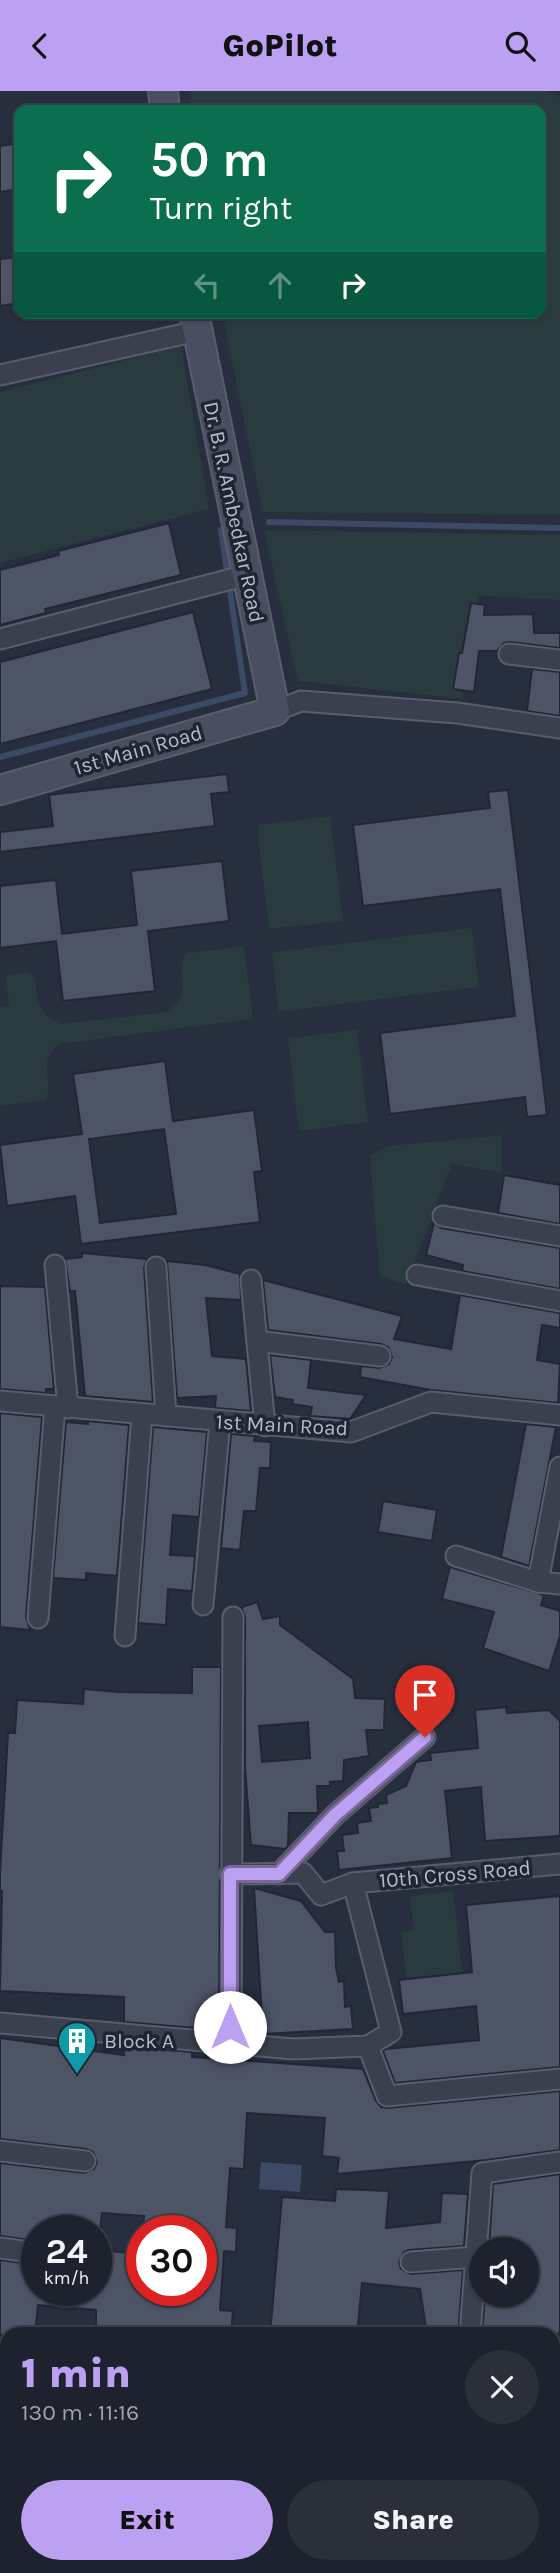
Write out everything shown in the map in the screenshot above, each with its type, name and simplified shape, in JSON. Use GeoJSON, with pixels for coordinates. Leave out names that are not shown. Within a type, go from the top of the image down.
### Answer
{"type":"FeatureCollection","features":[{"type":"Feature","properties":{"kind":"street"},"geometry":{"type":"LineString","coordinates":[[0,376],[195,322]]}},
{"type":"Feature","properties":{"kind":"street","name":"Dr. B. R. Ambedkar Road"},"geometry":{"type":"LineString","coordinates":[[195,322],[275,711]]}},
{"type":"Feature","properties":{"kind":"street"},"geometry":{"type":"LineString","coordinates":[[0,639],[247,575]]}},
{"type":"Feature","properties":{"kind":"street"},"geometry":{"type":"LineString","coordinates":[[509,654],[560,660]]}},
{"type":"Feature","properties":{"kind":"street"},"geometry":{"type":"LineString","coordinates":[[275,711],[301,701],[457,713],[560,728]]}},
{"type":"Feature","properties":{"kind":"street","name":"1st Main Road"},"geometry":{"type":"LineString","coordinates":[[0,790],[275,711]]}},
{"type":"Feature","properties":{"kind":"street"},"geometry":{"type":"LineString","coordinates":[[443,1216],[560,1236]]}},
{"type":"Feature","properties":{"kind":"street"},"geometry":{"type":"LineString","coordinates":[[38,1619],[62,1407],[55,1265]]}},
{"type":"Feature","properties":{"kind":"street"},"geometry":{"type":"LineString","coordinates":[[156,1267],[166,1416]]}},
{"type":"Feature","properties":{"kind":"street"},"geometry":{"type":"LineString","coordinates":[[417,1275],[560,1301]]}},
{"type":"Feature","properties":{"kind":"street"},"geometry":{"type":"LineString","coordinates":[[251,1280],[265,1426]]}},
{"type":"Feature","properties":{"kind":"street"},"geometry":{"type":"LineString","coordinates":[[257,1341],[380,1356]]}},
{"type":"Feature","properties":{"kind":"street","name":"1st Main Road"},"geometry":{"type":"LineString","coordinates":[[0,1401],[351,1432],[431,1402],[560,1415]]}},
{"type":"Feature","properties":{"kind":"street"},"geometry":{"type":"LineString","coordinates":[[125,1636],[142,1414]]}},
{"type":"Feature","properties":{"kind":"street"},"geometry":{"type":"LineString","coordinates":[[203,1605],[220,1421]]}},
{"type":"Feature","properties":{"kind":"street"},"geometry":{"type":"LineString","coordinates":[[538,1582],[560,1467]]}},
{"type":"Feature","properties":{"kind":"street"},"geometry":{"type":"LineString","coordinates":[[456,1556],[538,1582],[560,1584]]}},
{"type":"Feature","properties":{"kind":"street"},"geometry":{"type":"LineString","coordinates":[[232,2042],[230,1874],[233,1617]]}},
{"type":"Feature","properties":{"kind":"street"},"geometry":{"type":"LineString","coordinates":[[279,1874],[335,1815],[425,1737]]}},
{"type":"Feature","properties":{"kind":"street","name":"10th Cross Road"},"geometry":{"type":"LineString","coordinates":[[368,2046],[391,2032],[353,1883],[560,1864]]}},
{"type":"Feature","properties":{"kind":"street"},"geometry":{"type":"LineString","coordinates":[[230,1874],[303,1873],[321,1895],[353,1883]]}},
{"type":"Feature","properties":{"kind":"street"},"geometry":{"type":"LineString","coordinates":[[0,2023],[293,2049],[368,2046],[387,2096],[560,2079]]}},
{"type":"Feature","properties":{"kind":"street"},"geometry":{"type":"LineString","coordinates":[[0,2151],[85,2161]]}},
{"type":"Feature","properties":{"kind":"street"},"geometry":{"type":"LineString","coordinates":[[477,2237],[482,2173],[560,2162]]}},
{"type":"Feature","properties":{"kind":"street"},"geometry":{"type":"LineString","coordinates":[[0,2248],[21,2251]]}},
{"type":"Feature","properties":{"kind":"street"},"geometry":{"type":"LineString","coordinates":[[411,2262],[469,2257]]}},
{"type":"Feature","properties":{"kind":"street"},"geometry":{"type":"LineString","coordinates":[[471,2327],[472,2307]]}},
{"type":"Feature","properties":{"kind":"shaded area"},"geometry":{"type":"Polygon","coordinates":[[[190,91],[547,91],[560,97],[560,515],[263,512],[223,319],[546,319],[546,105],[191,105],[190,91]]]}},
{"type":"Feature","properties":{"kind":"shaded area"},"geometry":{"type":"Polygon","coordinates":[[[181,346],[209,509],[0,563],[0,392],[181,346]]]}},
{"type":"Feature","properties":{"kind":"shaded area"},"geometry":{"type":"Polygon","coordinates":[[[264,530],[560,535],[560,600],[479,596],[462,699],[298,681],[264,530]]]}},
{"type":"Feature","properties":{"kind":"shaded area"},"geometry":{"type":"Polygon","coordinates":[[[330,816],[343,921],[269,929],[257,825],[330,816]]]}},
{"type":"Feature","properties":{"kind":"shaded area"},"geometry":{"type":"Polygon","coordinates":[[[472,928],[479,987],[279,1012],[272,952],[472,928]]]}},
{"type":"Feature","properties":{"kind":"shaded area"},"geometry":{"type":"Polygon","coordinates":[[[244,946],[253,1019],[59,1044],[48,1058],[46,1100],[0,1106],[0,1007],[9,1006],[6,975],[30,974],[43,1011],[61,1024],[167,1012],[181,997],[182,967],[187,953],[244,946]]]}},
{"type":"Feature","properties":{"kind":"shaded area"},"geometry":{"type":"Polygon","coordinates":[[[357,1030],[368,1122],[299,1131],[288,1038],[357,1030]]]}},
{"type":"Feature","properties":{"kind":"shaded area"},"geometry":{"type":"Polygon","coordinates":[[[502,1135],[502,1173],[452,1164],[406,1284],[380,1276],[370,1156],[388,1146],[502,1135]]]}},
{"type":"Feature","properties":{"kind":"shaded area"},"geometry":{"type":"Polygon","coordinates":[[[453,1891],[462,1973],[407,1979],[401,1932],[414,1930],[410,1896],[453,1891]]]}},
{"type":"Feature","properties":{"kind":"water"},"geometry":{"type":"Polygon","coordinates":[[[261,2162],[302,2165],[300,2192],[259,2189],[261,2162]]]}},
{"type":"Feature","properties":{"kind":"building"},"geometry":{"type":"Polygon","coordinates":[[[14,144],[14,190],[0,192],[0,146],[14,144]]]}},
{"type":"Feature","properties":{"kind":"building"},"geometry":{"type":"Polygon","coordinates":[[[14,258],[14,304],[0,306],[0,259],[14,258]]]}},
{"type":"Feature","properties":{"kind":"building"},"geometry":{"type":"Polygon","coordinates":[[[169,523],[181,575],[45,609],[46,613],[0,625],[0,570],[59,555],[58,551],[169,523]]]}},
{"type":"Feature","properties":{"kind":"building"},"geometry":{"type":"Polygon","coordinates":[[[471,603],[485,605],[484,615],[533,614],[534,633],[560,633],[560,648],[510,642],[504,643],[497,651],[479,651],[474,692],[453,689],[471,603]]]}},
{"type":"Feature","properties":{"kind":"building"},"geometry":{"type":"Polygon","coordinates":[[[193,612],[212,689],[0,744],[0,662],[193,612]]]}},
{"type":"Feature","properties":{"kind":"building"},"geometry":{"type":"Polygon","coordinates":[[[532,669],[560,672],[560,716],[527,711],[532,669]]]}},
{"type":"Feature","properties":{"kind":"building"},"geometry":{"type":"Polygon","coordinates":[[[227,774],[229,792],[211,794],[215,826],[0,852],[0,832],[53,826],[49,795],[227,774]]]}},
{"type":"Feature","properties":{"kind":"building"},"geometry":{"type":"Polygon","coordinates":[[[508,790],[547,1115],[527,1117],[525,1097],[390,1114],[380,1033],[515,1016],[500,889],[363,906],[353,825],[490,808],[488,792],[508,790]]]}},
{"type":"Feature","properties":{"kind":"building"},"geometry":{"type":"Polygon","coordinates":[[[222,861],[229,921],[148,931],[155,991],[63,1001],[56,941],[0,948],[0,886],[56,880],[62,934],[137,925],[131,871],[222,861]]]}},
{"type":"Feature","properties":{"kind":"building"},"geometry":{"type":"Polygon","coordinates":[[[165,1061],[173,1121],[254,1110],[262,1171],[254,1172],[260,1222],[81,1244],[75,1196],[7,1206],[0,1145],[82,1134],[73,1074],[165,1061]],[[164,1129],[89,1139],[100,1223],[176,1214],[164,1129]]]}},
{"type":"Feature","properties":{"kind":"building"},"geometry":{"type":"Polygon","coordinates":[[[504,1175],[560,1185],[560,1224],[498,1213],[504,1175]]]}},
{"type":"Feature","properties":{"kind":"building"},"geometry":{"type":"Polygon","coordinates":[[[434,1223],[441,1228],[560,1248],[560,1289],[462,1271],[463,1265],[426,1255],[434,1223]]]}},
{"type":"Feature","properties":{"kind":"building"},"geometry":{"type":"Polygon","coordinates":[[[82,1253],[147,1259],[144,1268],[153,1402],[85,1396],[75,1291],[70,1291],[65,1259],[82,1257],[82,1253]]]}},
{"type":"Feature","properties":{"kind":"building"},"geometry":{"type":"Polygon","coordinates":[[[167,1261],[205,1265],[240,1274],[241,1300],[206,1298],[212,1356],[246,1359],[251,1411],[215,1408],[216,1396],[177,1398],[167,1261]]]}},
{"type":"Feature","properties":{"kind":"building"},"geometry":{"type":"Polygon","coordinates":[[[263,1280],[402,1316],[394,1339],[451,1349],[460,1295],[560,1313],[560,1328],[542,1325],[537,1360],[560,1364],[558,1403],[431,1390],[360,1377],[361,1366],[379,1368],[389,1364],[392,1357],[388,1347],[268,1330],[263,1280]]]}},
{"type":"Feature","properties":{"kind":"building"},"geometry":{"type":"Polygon","coordinates":[[[0,1286],[45,1287],[54,1389],[46,1389],[46,1393],[0,1389],[0,1286]]]}},
{"type":"Feature","properties":{"kind":"building"},"geometry":{"type":"Polygon","coordinates":[[[270,1355],[311,1360],[308,1388],[366,1395],[350,1419],[310,1416],[312,1407],[292,1404],[293,1400],[275,1397],[270,1355]]]}},
{"type":"Feature","properties":{"kind":"building"},"geometry":{"type":"Polygon","coordinates":[[[0,1413],[42,1417],[26,1617],[30,1630],[0,1627],[0,1413]]]}},
{"type":"Feature","properties":{"kind":"building"},"geometry":{"type":"Polygon","coordinates":[[[88,1421],[129,1425],[117,1576],[86,1573],[86,1580],[53,1578],[66,1422],[88,1424],[88,1421]]]}},
{"type":"Feature","properties":{"kind":"building"},"geometry":{"type":"Polygon","coordinates":[[[526,1424],[556,1427],[529,1566],[501,1557],[526,1424]]]}},
{"type":"Feature","properties":{"kind":"building"},"geometry":{"type":"Polygon","coordinates":[[[153,1427],[207,1432],[199,1517],[173,1515],[170,1555],[195,1556],[192,1591],[168,1589],[166,1625],[138,1623],[153,1427]]]}},
{"type":"Feature","properties":{"kind":"building"},"geometry":{"type":"Polygon","coordinates":[[[231,1434],[255,1436],[254,1441],[271,1442],[270,1468],[260,1468],[256,1511],[244,1511],[240,1550],[221,1548],[231,1434]]]}},
{"type":"Feature","properties":{"kind":"building"},"geometry":{"type":"Polygon","coordinates":[[[383,1501],[437,1510],[432,1541],[378,1532],[383,1501]]]}},
{"type":"Feature","properties":{"kind":"building"},"geometry":{"type":"Polygon","coordinates":[[[450,1567],[544,1595],[541,1605],[560,1611],[560,1636],[549,1671],[483,1648],[494,1612],[442,1599],[450,1567]]]}},
{"type":"Feature","properties":{"kind":"building"},"geometry":{"type":"Polygon","coordinates":[[[257,1602],[263,1619],[280,1616],[280,1625],[353,1679],[355,1698],[385,1699],[384,1730],[366,1730],[369,1756],[344,1760],[343,1781],[330,1782],[330,1786],[317,1786],[318,1813],[289,1813],[288,1846],[285,1849],[251,1845],[245,1768],[245,1617],[242,1607],[257,1602]],[[308,1722],[259,1726],[262,1762],[310,1758],[308,1722]]]}},
{"type":"Feature","properties":{"kind":"building"},"geometry":{"type":"Polygon","coordinates":[[[192,1667],[221,1667],[219,2030],[124,2022],[124,1997],[0,1991],[0,1873],[8,1733],[15,1733],[17,1700],[83,1704],[84,1689],[192,1693],[192,1667]]]}},
{"type":"Feature","properties":{"kind":"building"},"geometry":{"type":"Polygon","coordinates":[[[506,1707],[507,1713],[549,1710],[560,1721],[560,1836],[485,1841],[481,1787],[445,1791],[452,1858],[339,1870],[337,1851],[344,1851],[342,1835],[358,1833],[357,1823],[371,1821],[369,1808],[387,1803],[386,1795],[406,1786],[416,1762],[431,1760],[430,1753],[478,1748],[475,1710],[506,1707]]]}},
{"type":"Feature","properties":{"kind":"building"},"geometry":{"type":"Polygon","coordinates":[[[254,1888],[301,1901],[325,1932],[335,1932],[336,1968],[339,1982],[344,1981],[345,2007],[351,2006],[353,2029],[263,2034],[254,1888]]]}},
{"type":"Feature","properties":{"kind":"building"},"geometry":{"type":"Polygon","coordinates":[[[560,1896],[560,2067],[395,2083],[383,2051],[386,2049],[479,2040],[476,2006],[403,2014],[399,1980],[472,1972],[466,1905],[560,1896]]]}},
{"type":"Feature","properties":{"kind":"building"},"geometry":{"type":"Polygon","coordinates":[[[0,2038],[124,2055],[124,2046],[192,2052],[192,2057],[363,2069],[376,2101],[381,2107],[387,2108],[560,2091],[560,2150],[487,2160],[337,2174],[339,2158],[322,2156],[325,2118],[247,2113],[244,2169],[230,2168],[226,2227],[237,2228],[236,2252],[224,2251],[220,2310],[233,2311],[232,2327],[96,2327],[96,2310],[50,2306],[112,2306],[112,2251],[126,2253],[126,2306],[217,2306],[217,2215],[21,2215],[21,2239],[0,2236],[0,2163],[84,2173],[94,2169],[97,2162],[93,2152],[0,2139],[0,2038]]]}},
{"type":"Feature","properties":{"kind":"building"},"geometry":{"type":"Polygon","coordinates":[[[560,2174],[560,2327],[483,2327],[484,2307],[539,2307],[539,2237],[490,2237],[493,2184],[560,2174]]]}},
{"type":"Feature","properties":{"kind":"building"},"geometry":{"type":"Polygon","coordinates":[[[336,2189],[389,2191],[386,2228],[440,2222],[442,2193],[468,2194],[464,2246],[409,2250],[404,2252],[399,2262],[401,2269],[411,2274],[463,2270],[459,2327],[426,2327],[420,2289],[362,2283],[358,2327],[271,2327],[282,2197],[335,2201],[336,2189]]]}},
{"type":"Feature","properties":{"kind":"building"},"geometry":{"type":"Polygon","coordinates":[[[0,2260],[21,2263],[21,2306],[38,2306],[36,2327],[0,2327],[0,2260]]]}},
{"type":"Feature","properties":{"kind":"waterway"},"geometry":{"type":"LineString","coordinates":[[269,522],[560,528]]}},
{"type":"Feature","properties":{"kind":"waterway"},"geometry":{"type":"LineString","coordinates":[[0,757],[245,693],[221,530],[230,530]]}},
{"type":"Feature","properties":{"kind":"place","name":"Block A"},"geometry":{"type":"Point","coordinates":[77,2075]}},
{"type":"Feature","properties":{"kind":"route"},"geometry":{"type":"LineString","coordinates":[[230,2027],[230,1874],[279,1874],[335,1815],[425,1737]]}}]}
